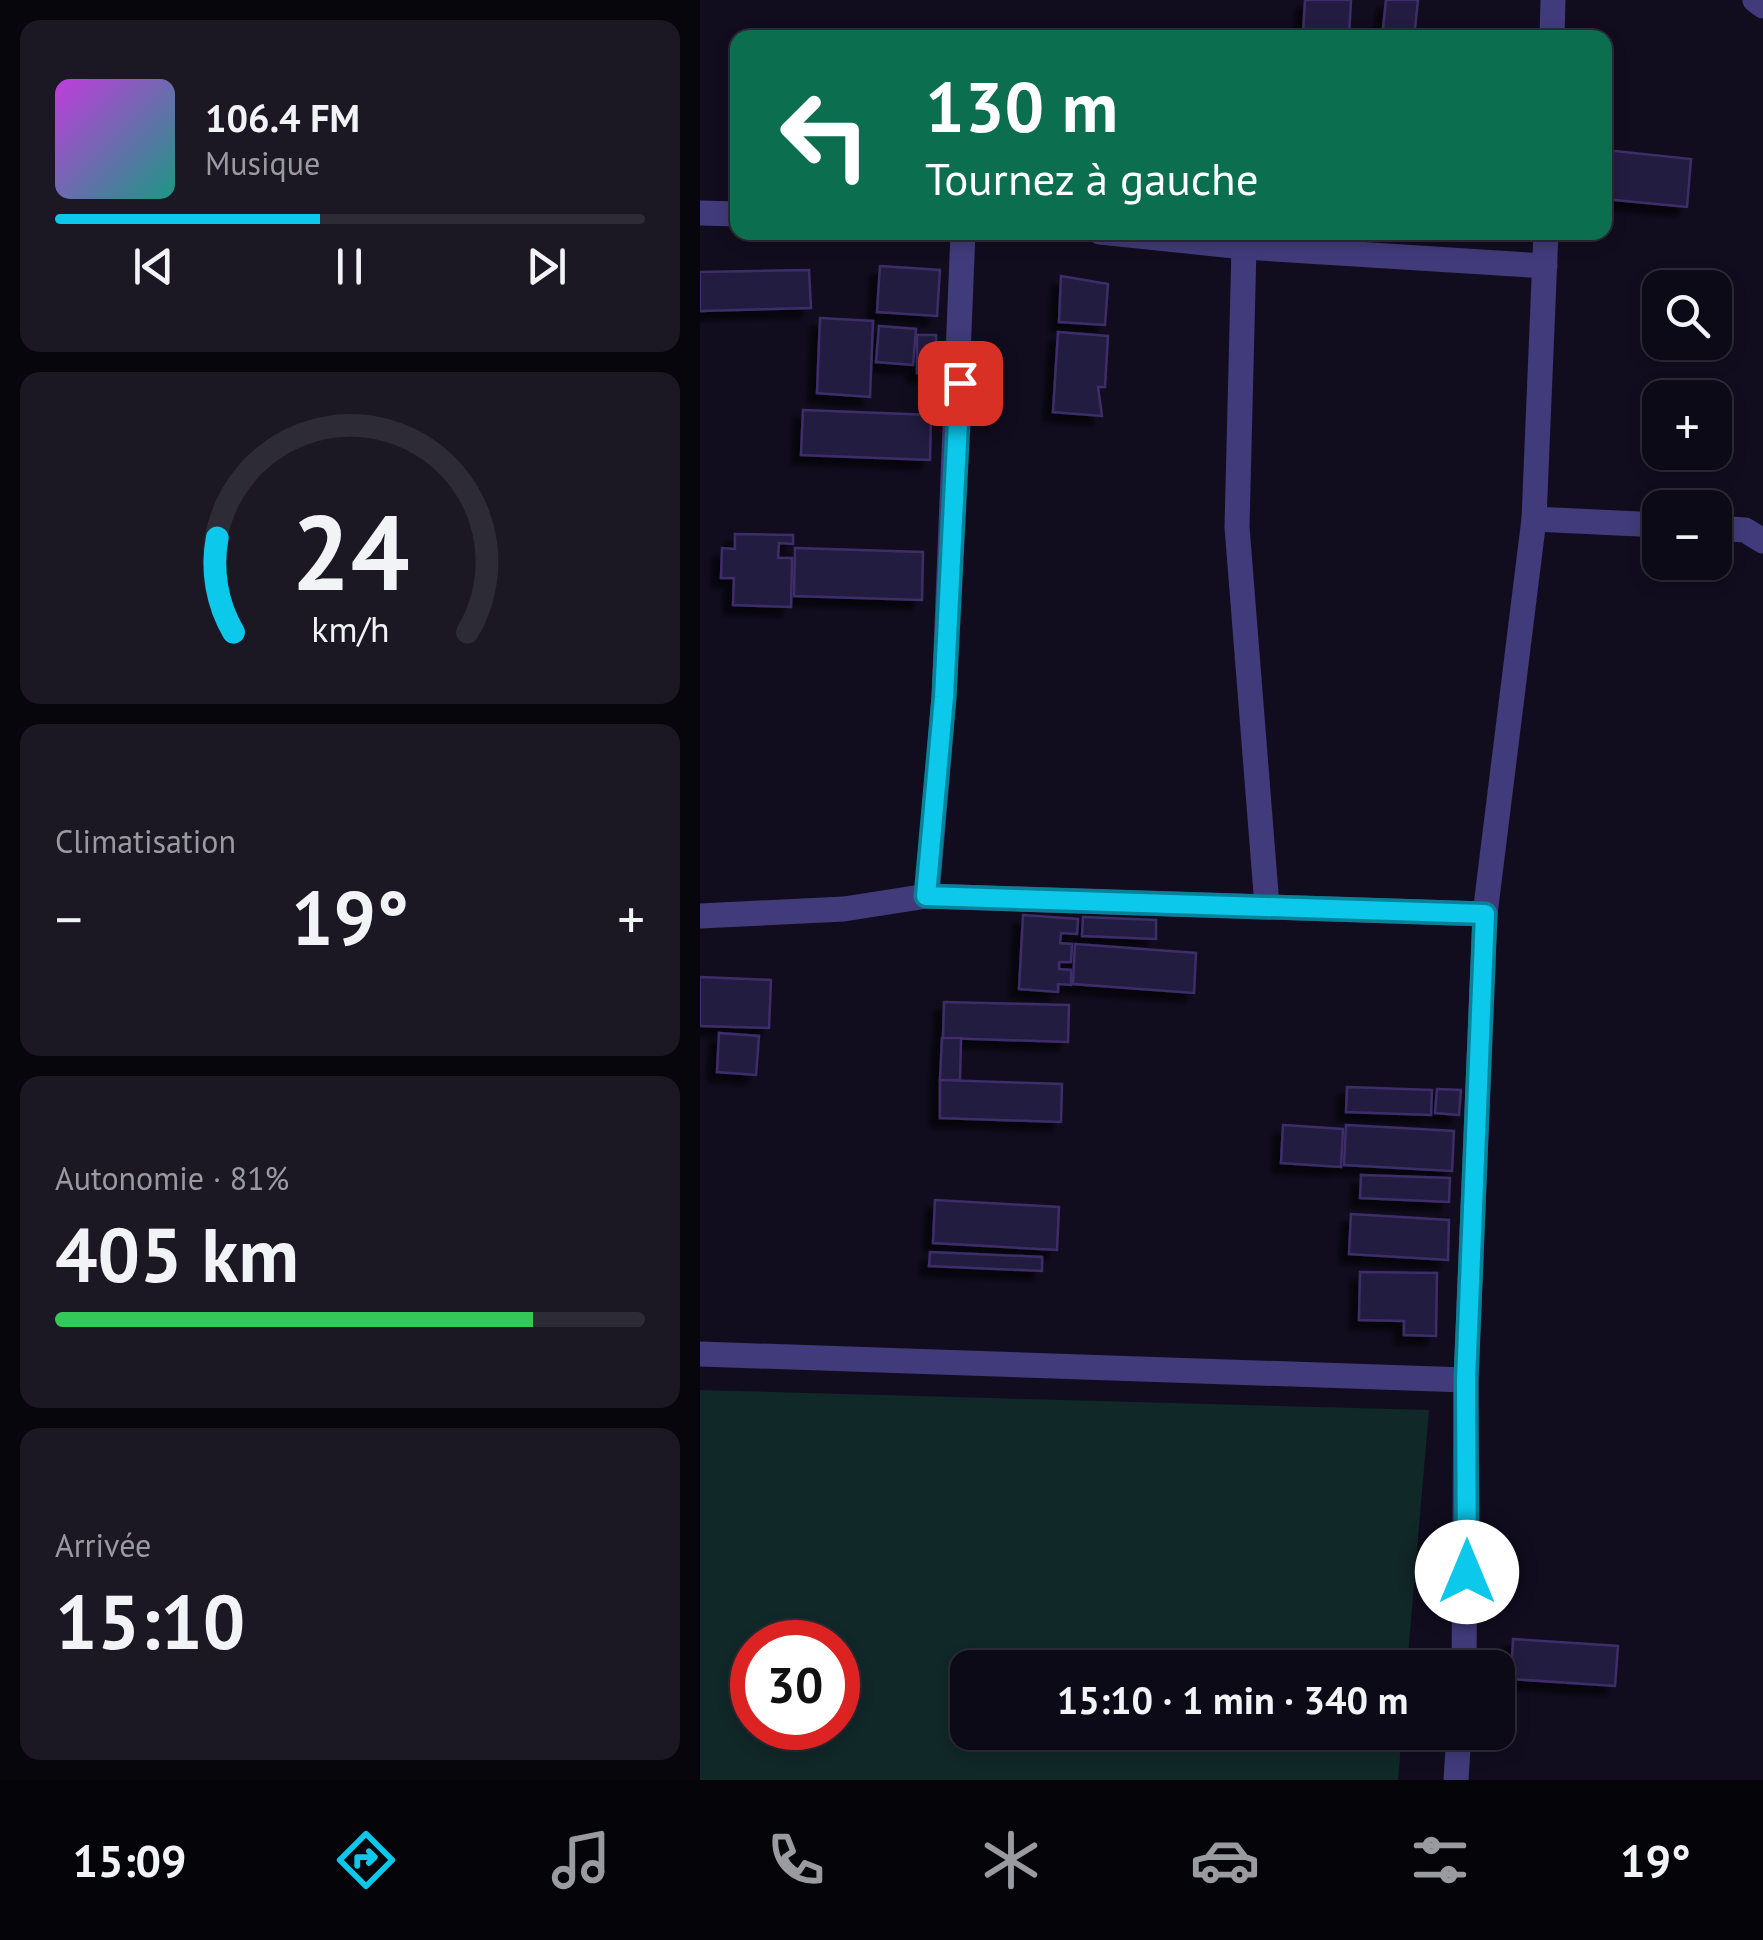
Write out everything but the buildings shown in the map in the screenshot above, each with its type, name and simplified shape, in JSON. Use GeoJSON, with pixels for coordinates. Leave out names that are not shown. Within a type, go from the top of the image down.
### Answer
{"type":"FeatureCollection","features":[{"type":"Feature","properties":{"kind":"street"},"geometry":{"type":"LineString","coordinates":[[1552,30],[1553,0]]}},
{"type":"Feature","properties":{"kind":"street"},"geometry":{"type":"LineString","coordinates":[[1755,0],[1763,6]]}},
{"type":"Feature","properties":{"kind":"street"},"geometry":{"type":"LineString","coordinates":[[700,213],[730,214]]}},
{"type":"Feature","properties":{"kind":"street"},"geometry":{"type":"LineString","coordinates":[[926,896],[944,697],[963,240]]}},
{"type":"Feature","properties":{"kind":"street"},"geometry":{"type":"LineString","coordinates":[[1177,240],[1545,266]]}},
{"type":"Feature","properties":{"kind":"street"},"geometry":{"type":"LineString","coordinates":[[1464,1650],[1466,1380],[1485,914],[1534,518],[1546,240]]}},
{"type":"Feature","properties":{"kind":"street"},"geometry":{"type":"LineString","coordinates":[[1244,247],[1237,527],[1267,906]]}},
{"type":"Feature","properties":{"kind":"street"},"geometry":{"type":"LineString","coordinates":[[1534,518],[1642,523]]}},
{"type":"Feature","properties":{"kind":"street"},"geometry":{"type":"LineString","coordinates":[[1732,529],[1745,530],[1763,541]]}},
{"type":"Feature","properties":{"kind":"street"},"geometry":{"type":"LineString","coordinates":[[700,916],[844,909],[926,896],[1485,914]]}},
{"type":"Feature","properties":{"kind":"street"},"geometry":{"type":"LineString","coordinates":[[700,1354],[1466,1380]]}},
{"type":"Feature","properties":{"kind":"street"},"geometry":{"type":"LineString","coordinates":[[1456,1780],[1458,1750]]}},
{"type":"Feature","properties":{"kind":"green space"},"geometry":{"type":"Polygon","coordinates":[[[700,1390],[1429,1410],[1408,1650],[950,1650],[950,1750],[1401,1750],[1398,1780],[700,1780],[700,1390]]]}},
{"type":"Feature","properties":{"kind":"route"},"geometry":{"type":"LineString","coordinates":[[960,383],[944,697],[926,896],[1485,914],[1466,1380],[1467,1572]]}}]}
